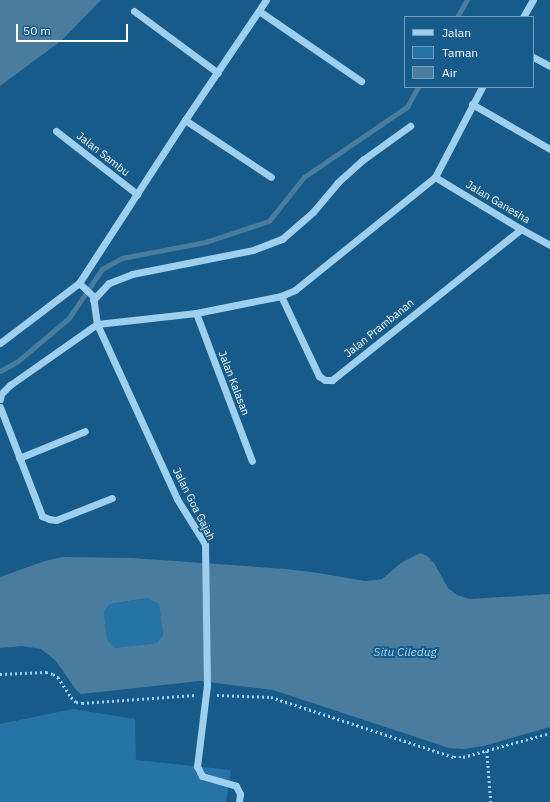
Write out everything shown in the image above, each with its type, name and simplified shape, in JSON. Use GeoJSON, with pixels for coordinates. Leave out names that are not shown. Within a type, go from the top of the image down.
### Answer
{"type":"FeatureCollection","features":[{"type":"Feature","properties":{"kind":"street"},"geometry":{"type":"LineString","coordinates":[[0,343],[82,285],[137,194],[266,0]]}},
{"type":"Feature","properties":{"kind":"street"},"geometry":{"type":"LineString","coordinates":[[524,16],[533,0]]}},
{"type":"Feature","properties":{"kind":"street"},"geometry":{"type":"LineString","coordinates":[[134,11],[218,73]]}},
{"type":"Feature","properties":{"kind":"street"},"geometry":{"type":"LineString","coordinates":[[259,12],[361,81]]}},
{"type":"Feature","properties":{"kind":"street"},"geometry":{"type":"LineString","coordinates":[[534,58],[550,66]]}},
{"type":"Feature","properties":{"kind":"street"},"geometry":{"type":"LineString","coordinates":[[0,399],[1,394],[10,385],[97,324],[196,312],[281,296],[294,290],[435,177],[481,88]]}},
{"type":"Feature","properties":{"kind":"street"},"geometry":{"type":"LineString","coordinates":[[472,104],[550,148]]}},
{"type":"Feature","properties":{"kind":"street"},"geometry":{"type":"LineString","coordinates":[[185,120],[271,177]]}},
{"type":"Feature","properties":{"kind":"street"},"geometry":{"type":"LineString","coordinates":[[82,285],[93,298],[109,283],[132,274],[253,250],[282,239],[313,212],[337,183],[364,159],[410,126]]}},
{"type":"Feature","properties":{"kind":"street","name":"Jalan Sambu"},"geometry":{"type":"LineString","coordinates":[[56,131],[137,194]]}},
{"type":"Feature","properties":{"kind":"street","name":"Jalan Ganesha"},"geometry":{"type":"LineString","coordinates":[[435,177],[521,230],[550,245]]}},
{"type":"Feature","properties":{"kind":"street","name":"Jalan Prambanan"},"geometry":{"type":"LineString","coordinates":[[281,296],[319,376],[325,380],[332,380],[521,230]]}},
{"type":"Feature","properties":{"kind":"street","name":"Jalan Goa Gajah"},"geometry":{"type":"LineString","coordinates":[[93,298],[97,324],[177,499],[205,544],[207,685],[197,766],[202,776],[236,786],[240,794],[239,802]]}},
{"type":"Feature","properties":{"kind":"street","name":"Jalan Kalasan"},"geometry":{"type":"LineString","coordinates":[[196,312],[252,461]]}},
{"type":"Feature","properties":{"kind":"street"},"geometry":{"type":"LineString","coordinates":[[0,407],[42,516],[56,520],[112,498]]}},
{"type":"Feature","properties":{"kind":"street"},"geometry":{"type":"LineString","coordinates":[[19,458],[85,431]]}},
{"type":"Feature","properties":{"kind":"path"},"geometry":{"type":"LineString","coordinates":[[0,674],[46,672],[52,674],[58,677],[76,702],[205,694],[271,697],[454,757],[464,757],[550,734]]}},
{"type":"Feature","properties":{"kind":"path"},"geometry":{"type":"LineString","coordinates":[[487,751],[491,802]]}},
{"type":"Feature","properties":{"kind":"green space"},"geometry":{"type":"Polygon","coordinates":[[[147,598],[159,604],[163,635],[157,643],[114,648],[107,639],[104,612],[110,604],[147,598]]]}},
{"type":"Feature","properties":{"kind":"green space"},"geometry":{"type":"Polygon","coordinates":[[[73,709],[135,719],[136,760],[231,770],[226,802],[0,802],[0,724],[73,709]]]}},
{"type":"Feature","properties":{"kind":"water"},"geometry":{"type":"Polygon","coordinates":[[[0,0],[101,0],[61,41],[0,86],[0,0]]]}},
{"type":"Feature","properties":{"kind":"water","name":"Situ Ciledug"},"geometry":{"type":"Polygon","coordinates":[[[420,553],[427,556],[434,563],[448,588],[457,595],[470,599],[550,594],[550,727],[484,746],[463,749],[449,748],[273,690],[200,681],[81,694],[76,690],[56,661],[41,649],[22,646],[0,648],[0,577],[45,561],[63,557],[132,558],[286,569],[365,581],[382,579],[401,563],[420,553]],[[147,598],[110,604],[104,612],[107,639],[114,648],[157,643],[163,635],[159,604],[147,598]]]}},
{"type":"Feature","properties":{"kind":"waterway"},"geometry":{"type":"LineString","coordinates":[[458,16],[467,0]]}},
{"type":"Feature","properties":{"kind":"waterway"},"geometry":{"type":"LineString","coordinates":[[0,371],[17,362],[69,318],[102,269],[122,258],[206,242],[269,221],[304,177],[407,107],[417,88]]}}]}
